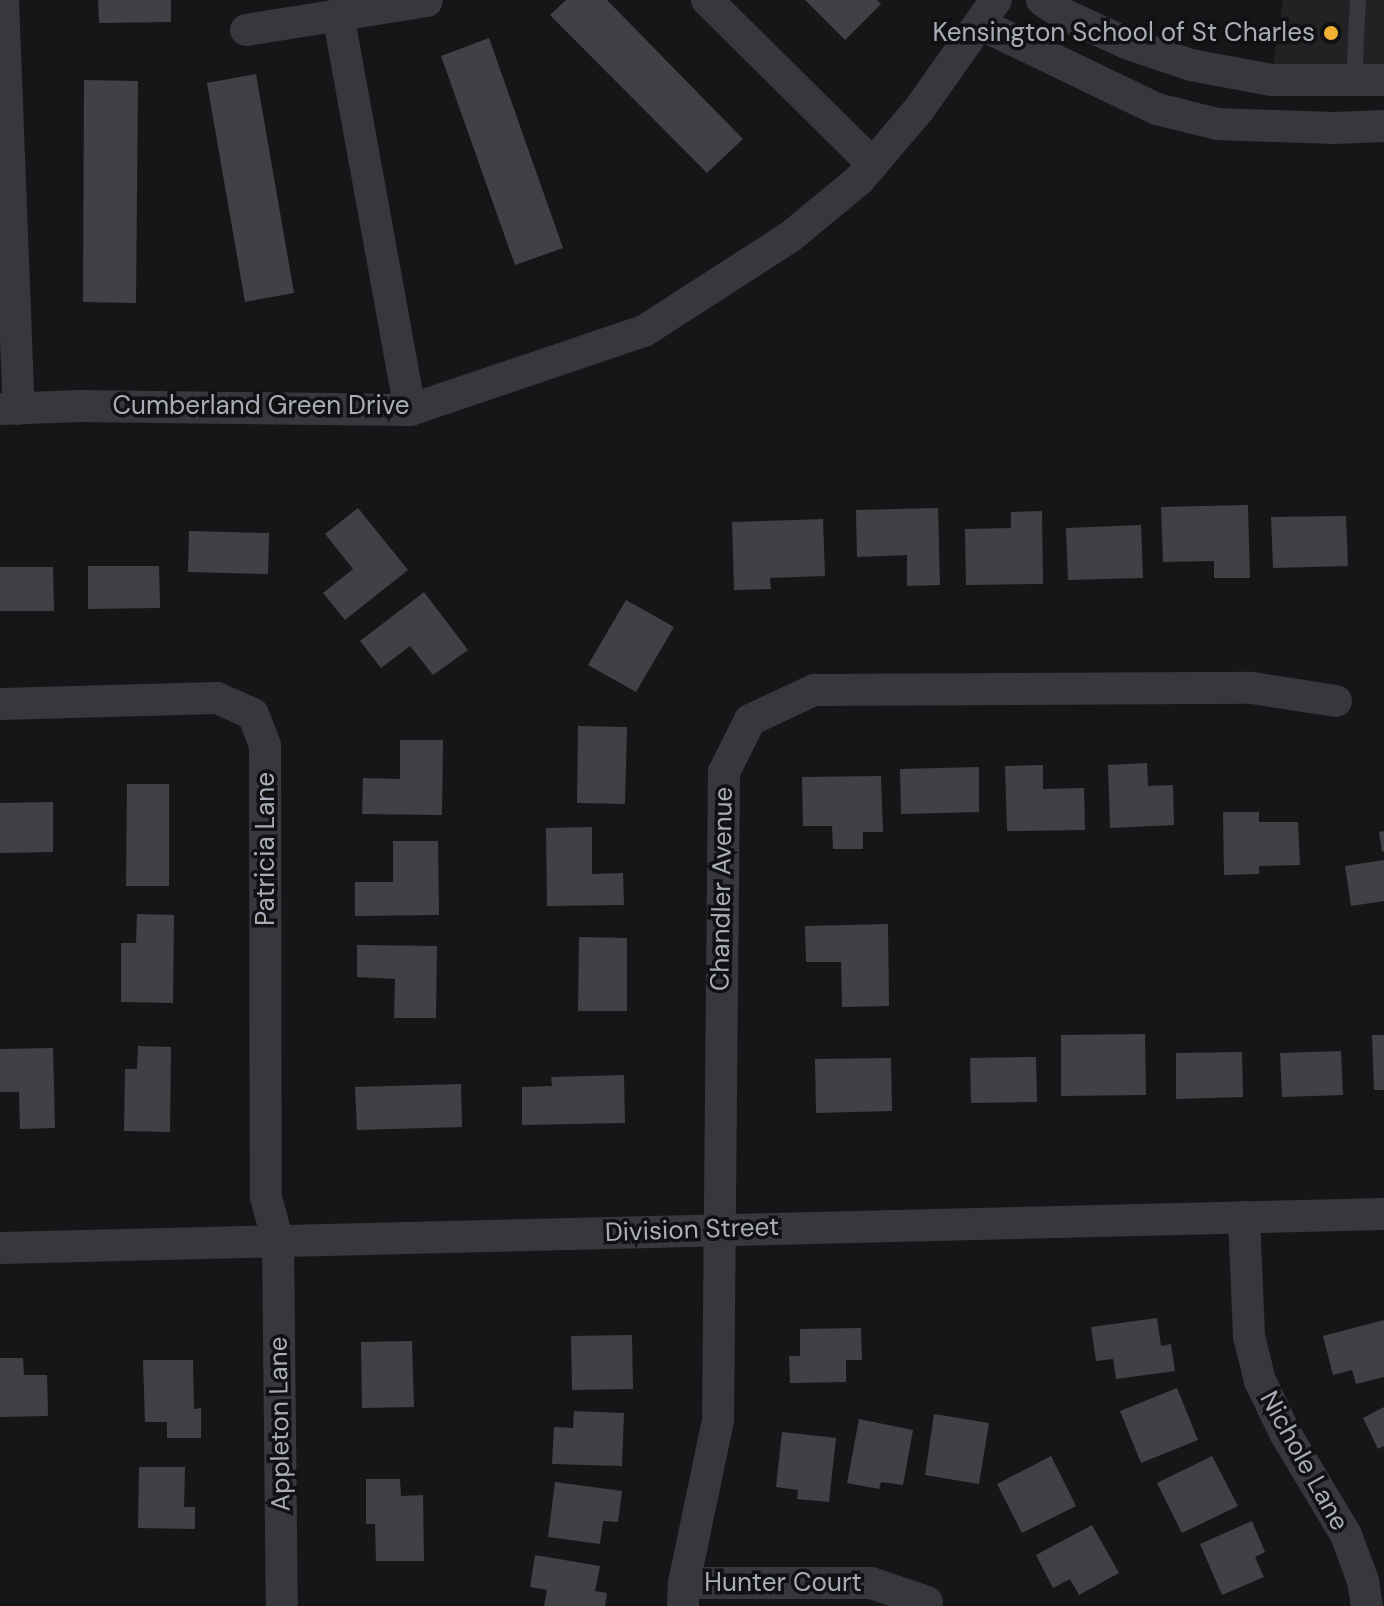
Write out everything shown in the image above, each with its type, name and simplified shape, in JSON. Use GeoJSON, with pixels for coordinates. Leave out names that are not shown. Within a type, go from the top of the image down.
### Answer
{"type":"FeatureCollection","features":[{"type":"Feature","properties":{"kind":"street"},"geometry":{"type":"LineString","coordinates":[[707,0],[873,164]]}},
{"type":"Feature","properties":{"kind":"street"},"geometry":{"type":"LineString","coordinates":[[1042,0],[1063,14],[1126,43],[1191,65],[1272,80],[1369,80]]}},
{"type":"Feature","properties":{"kind":"street"},"geometry":{"type":"LineString","coordinates":[[246,30],[427,1]]}},
{"type":"Feature","properties":{"kind":"street"},"geometry":{"type":"LineString","coordinates":[[988,12],[1157,109],[1217,124],[1334,128],[1384,126]]}},
{"type":"Feature","properties":{"kind":"street","name":"Cumberland Green Drive"},"geometry":{"type":"LineString","coordinates":[[10,409],[410,410],[644,331],[790,237],[859,180],[920,108],[988,12]]}},
{"type":"Feature","properties":{"kind":"street"},"geometry":{"type":"LineString","coordinates":[[3,14],[10,409]]}},
{"type":"Feature","properties":{"kind":"street"},"geometry":{"type":"LineString","coordinates":[[338,14],[410,410]]}},
{"type":"Feature","properties":{"kind":"street","name":"Chandler Avenue"},"geometry":{"type":"LineString","coordinates":[[684,1594],[718,1420],[724,772],[750,720],[814,690],[1252,688],[1336,701]]}},
{"type":"Feature","properties":{"kind":"street","name":"Patricia Lane"},"geometry":{"type":"LineString","coordinates":[[0,704],[217,698],[253,714],[265,745],[266,1197],[278,1242]]}},
{"type":"Feature","properties":{"kind":"street","name":"Division Street"},"geometry":{"type":"LineString","coordinates":[[0,1248],[1384,1214]]}},
{"type":"Feature","properties":{"kind":"street","name":"Nichole Lane"},"geometry":{"type":"LineString","coordinates":[[1244,1217],[1249,1336],[1260,1381],[1285,1433],[1346,1535],[1363,1581],[1367,1606]]}},
{"type":"Feature","properties":{"kind":"street","name":"Appleton Lane"},"geometry":{"type":"LineString","coordinates":[[278,1242],[282,1606]]}},
{"type":"Feature","properties":{"kind":"street","name":"Hunter Court"},"geometry":{"type":"LineString","coordinates":[[684,1594],[871,1583],[927,1602]]}},
{"type":"Feature","properties":{"kind":"lane"},"geometry":{"type":"LineString","coordinates":[[1358,0],[1369,80]]}},
{"type":"Feature","properties":{"kind":"shaded area","name":"Kensington School of St Charles"},"geometry":{"type":"Polygon","coordinates":[[[1283,0],[1384,0],[1384,69],[1273,65],[1283,0]]]}},
{"type":"Feature","properties":{"kind":"building"},"geometry":{"type":"Polygon","coordinates":[[[98,0],[171,0],[171,22],[99,23],[98,0]]]}},
{"type":"Feature","properties":{"kind":"building"},"geometry":{"type":"Polygon","coordinates":[[[566,0],[607,0],[743,139],[707,173],[550,15],[566,0]]]}},
{"type":"Feature","properties":{"kind":"building"},"geometry":{"type":"Polygon","coordinates":[[[805,0],[877,0],[881,4],[845,40],[805,0]]]}},
{"type":"Feature","properties":{"kind":"building"},"geometry":{"type":"Polygon","coordinates":[[[489,38],[563,248],[515,265],[441,56],[489,38]]]}},
{"type":"Feature","properties":{"kind":"building"},"geometry":{"type":"Polygon","coordinates":[[[256,74],[294,293],[245,302],[207,83],[256,74]]]}},
{"type":"Feature","properties":{"kind":"building"},"geometry":{"type":"Polygon","coordinates":[[[84,80],[138,81],[136,303],[83,302],[84,80]]]}},
{"type":"Feature","properties":{"kind":"building"},"geometry":{"type":"Polygon","coordinates":[[[1248,505],[1250,578],[1214,578],[1214,561],[1163,562],[1161,507],[1248,505]]]}},
{"type":"Feature","properties":{"kind":"building"},"geometry":{"type":"Polygon","coordinates":[[[358,508],[408,570],[345,620],[323,593],[353,569],[325,534],[358,508]]]}},
{"type":"Feature","properties":{"kind":"building"},"geometry":{"type":"Polygon","coordinates":[[[938,508],[940,585],[907,586],[907,555],[857,557],[856,510],[938,508]]]}},
{"type":"Feature","properties":{"kind":"building"},"geometry":{"type":"Polygon","coordinates":[[[1042,511],[1043,584],[966,585],[965,529],[1011,528],[1011,512],[1042,511]]]}},
{"type":"Feature","properties":{"kind":"building"},"geometry":{"type":"Polygon","coordinates":[[[1346,516],[1348,566],[1273,568],[1271,517],[1346,516]]]}},
{"type":"Feature","properties":{"kind":"building"},"geometry":{"type":"Polygon","coordinates":[[[823,519],[825,576],[770,578],[771,589],[734,590],[732,522],[823,519]]]}},
{"type":"Feature","properties":{"kind":"building"},"geometry":{"type":"Polygon","coordinates":[[[1141,525],[1143,578],[1068,580],[1066,528],[1141,525]]]}},
{"type":"Feature","properties":{"kind":"building"},"geometry":{"type":"Polygon","coordinates":[[[189,531],[269,533],[268,574],[188,572],[189,531]]]}},
{"type":"Feature","properties":{"kind":"building"},"geometry":{"type":"Polygon","coordinates":[[[88,566],[159,566],[160,608],[88,609],[88,566]]]}},
{"type":"Feature","properties":{"kind":"building"},"geometry":{"type":"Polygon","coordinates":[[[0,567],[53,567],[54,611],[0,611],[0,567]]]}},
{"type":"Feature","properties":{"kind":"building"},"geometry":{"type":"Polygon","coordinates":[[[424,592],[468,650],[433,675],[410,646],[381,668],[360,641],[424,592]]]}},
{"type":"Feature","properties":{"kind":"building"},"geometry":{"type":"Polygon","coordinates":[[[626,600],[674,627],[636,692],[588,665],[626,600]]]}},
{"type":"Feature","properties":{"kind":"building"},"geometry":{"type":"Polygon","coordinates":[[[578,726],[627,727],[625,804],[577,803],[578,726]]]}},
{"type":"Feature","properties":{"kind":"building"},"geometry":{"type":"Polygon","coordinates":[[[400,740],[443,740],[442,815],[362,814],[363,778],[400,779],[400,740]]]}},
{"type":"Feature","properties":{"kind":"building"},"geometry":{"type":"Polygon","coordinates":[[[1147,763],[1148,786],[1173,785],[1174,825],[1110,828],[1108,765],[1147,763]]]}},
{"type":"Feature","properties":{"kind":"building"},"geometry":{"type":"Polygon","coordinates":[[[1043,765],[1043,789],[1084,788],[1085,830],[1007,831],[1005,766],[1043,765]]]}},
{"type":"Feature","properties":{"kind":"building"},"geometry":{"type":"Polygon","coordinates":[[[979,767],[979,812],[901,814],[900,769],[979,767]]]}},
{"type":"Feature","properties":{"kind":"building"},"geometry":{"type":"Polygon","coordinates":[[[881,776],[883,832],[863,832],[863,849],[833,849],[832,826],[803,826],[802,777],[881,776]]]}},
{"type":"Feature","properties":{"kind":"building"},"geometry":{"type":"Polygon","coordinates":[[[127,784],[169,784],[169,886],[126,886],[127,784]]]}},
{"type":"Feature","properties":{"kind":"building"},"geometry":{"type":"Polygon","coordinates":[[[53,802],[53,852],[0,853],[0,803],[53,802]]]}},
{"type":"Feature","properties":{"kind":"building"},"geometry":{"type":"Polygon","coordinates":[[[1223,812],[1259,812],[1259,822],[1298,822],[1300,865],[1259,866],[1259,874],[1224,875],[1223,812]]]}},
{"type":"Feature","properties":{"kind":"building"},"geometry":{"type":"Polygon","coordinates":[[[592,827],[592,874],[623,873],[624,905],[547,906],[546,828],[592,827]]]}},
{"type":"Feature","properties":{"kind":"building"},"geometry":{"type":"Polygon","coordinates":[[[1384,831],[1384,851],[1382,852],[1379,832],[1384,831]]]}},
{"type":"Feature","properties":{"kind":"building"},"geometry":{"type":"Polygon","coordinates":[[[393,841],[438,841],[439,915],[355,916],[355,882],[393,882],[393,841]]]}},
{"type":"Feature","properties":{"kind":"building"},"geometry":{"type":"Polygon","coordinates":[[[1384,860],[1384,901],[1351,906],[1345,866],[1384,860]]]}},
{"type":"Feature","properties":{"kind":"building"},"geometry":{"type":"Polygon","coordinates":[[[137,914],[174,915],[173,1003],[121,1002],[121,943],[136,943],[137,914]]]}},
{"type":"Feature","properties":{"kind":"building"},"geometry":{"type":"Polygon","coordinates":[[[888,924],[889,1006],[842,1007],[841,962],[806,962],[805,926],[888,924]]]}},
{"type":"Feature","properties":{"kind":"building"},"geometry":{"type":"Polygon","coordinates":[[[579,937],[627,938],[627,1011],[578,1011],[579,937]]]}},
{"type":"Feature","properties":{"kind":"building"},"geometry":{"type":"Polygon","coordinates":[[[357,945],[437,946],[436,1018],[394,1018],[395,979],[357,977],[357,945]]]}},
{"type":"Feature","properties":{"kind":"building"},"geometry":{"type":"Polygon","coordinates":[[[1145,1034],[1146,1095],[1061,1096],[1061,1035],[1145,1034]]]}},
{"type":"Feature","properties":{"kind":"building"},"geometry":{"type":"Polygon","coordinates":[[[1372,1035],[1384,1035],[1384,1090],[1374,1090],[1372,1035]]]}},
{"type":"Feature","properties":{"kind":"building"},"geometry":{"type":"Polygon","coordinates":[[[138,1046],[171,1047],[170,1132],[124,1131],[125,1069],[137,1069],[138,1046]]]}},
{"type":"Feature","properties":{"kind":"building"},"geometry":{"type":"Polygon","coordinates":[[[53,1048],[55,1128],[20,1129],[19,1092],[0,1092],[0,1049],[53,1048]]]}},
{"type":"Feature","properties":{"kind":"building"},"geometry":{"type":"Polygon","coordinates":[[[1341,1051],[1343,1095],[1282,1097],[1280,1053],[1341,1051]]]}},
{"type":"Feature","properties":{"kind":"building"},"geometry":{"type":"Polygon","coordinates":[[[1242,1052],[1243,1097],[1176,1099],[1176,1053],[1242,1052]]]}},
{"type":"Feature","properties":{"kind":"building"},"geometry":{"type":"Polygon","coordinates":[[[1036,1057],[1037,1102],[971,1103],[970,1058],[1036,1057]]]}},
{"type":"Feature","properties":{"kind":"building"},"geometry":{"type":"Polygon","coordinates":[[[891,1058],[892,1111],[816,1113],[815,1059],[891,1058]]]}},
{"type":"Feature","properties":{"kind":"building"},"geometry":{"type":"Polygon","coordinates":[[[624,1075],[625,1123],[522,1125],[522,1087],[552,1086],[551,1077],[624,1075]]]}},
{"type":"Feature","properties":{"kind":"building"},"geometry":{"type":"Polygon","coordinates":[[[461,1084],[462,1127],[357,1130],[355,1087],[461,1084]]]}},
{"type":"Feature","properties":{"kind":"building"},"geometry":{"type":"Polygon","coordinates":[[[1157,1318],[1161,1346],[1171,1344],[1175,1371],[1116,1379],[1113,1359],[1096,1361],[1091,1327],[1157,1318]]]}},
{"type":"Feature","properties":{"kind":"building"},"geometry":{"type":"Polygon","coordinates":[[[1384,1320],[1384,1377],[1356,1384],[1352,1370],[1333,1375],[1323,1336],[1384,1320]]]}},
{"type":"Feature","properties":{"kind":"building"},"geometry":{"type":"Polygon","coordinates":[[[861,1328],[862,1360],[846,1360],[846,1382],[790,1383],[789,1356],[800,1356],[800,1329],[861,1328]]]}},
{"type":"Feature","properties":{"kind":"building"},"geometry":{"type":"Polygon","coordinates":[[[632,1335],[633,1389],[572,1390],[571,1336],[632,1335]]]}},
{"type":"Feature","properties":{"kind":"building"},"geometry":{"type":"Polygon","coordinates":[[[412,1341],[414,1407],[362,1408],[361,1342],[412,1341]]]}},
{"type":"Feature","properties":{"kind":"building"},"geometry":{"type":"Polygon","coordinates":[[[0,1358],[23,1358],[24,1375],[47,1375],[48,1416],[0,1417],[0,1358]]]}},
{"type":"Feature","properties":{"kind":"building"},"geometry":{"type":"Polygon","coordinates":[[[143,1360],[193,1360],[194,1409],[201,1408],[201,1438],[167,1438],[167,1422],[145,1422],[143,1360]]]}},
{"type":"Feature","properties":{"kind":"building"},"geometry":{"type":"Polygon","coordinates":[[[1177,1388],[1198,1440],[1141,1463],[1120,1411],[1177,1388]]]}},
{"type":"Feature","properties":{"kind":"building"},"geometry":{"type":"Polygon","coordinates":[[[1384,1407],[1384,1446],[1378,1449],[1363,1418],[1384,1407]]]}},
{"type":"Feature","properties":{"kind":"building"},"geometry":{"type":"Polygon","coordinates":[[[574,1411],[624,1413],[622,1466],[552,1464],[554,1427],[573,1428],[574,1411]]]}},
{"type":"Feature","properties":{"kind":"building"},"geometry":{"type":"Polygon","coordinates":[[[934,1414],[989,1423],[979,1484],[925,1475],[934,1414]]]}},
{"type":"Feature","properties":{"kind":"building"},"geometry":{"type":"Polygon","coordinates":[[[859,1419],[913,1430],[903,1485],[881,1482],[879,1489],[847,1483],[859,1419]]]}},
{"type":"Feature","properties":{"kind":"building"},"geometry":{"type":"Polygon","coordinates":[[[782,1432],[836,1438],[829,1502],[797,1499],[798,1490],[776,1487],[782,1432]]]}},
{"type":"Feature","properties":{"kind":"building"},"geometry":{"type":"Polygon","coordinates":[[[1051,1456],[1076,1506],[1022,1533],[997,1484],[1051,1456]]]}},
{"type":"Feature","properties":{"kind":"building"},"geometry":{"type":"Polygon","coordinates":[[[1212,1456],[1238,1506],[1182,1533],[1157,1483],[1212,1456]]]}},
{"type":"Feature","properties":{"kind":"building"},"geometry":{"type":"Polygon","coordinates":[[[139,1467],[185,1467],[184,1507],[195,1507],[195,1529],[138,1528],[139,1467]]]}},
{"type":"Feature","properties":{"kind":"building"},"geometry":{"type":"Polygon","coordinates":[[[366,1479],[400,1479],[401,1496],[423,1495],[424,1561],[376,1561],[375,1524],[366,1524],[366,1479]]]}},
{"type":"Feature","properties":{"kind":"building"},"geometry":{"type":"Polygon","coordinates":[[[555,1482],[622,1491],[618,1522],[603,1521],[600,1544],[548,1537],[555,1482]]]}},
{"type":"Feature","properties":{"kind":"building"},"geometry":{"type":"Polygon","coordinates":[[[1252,1521],[1265,1552],[1255,1557],[1264,1577],[1222,1595],[1200,1544],[1252,1521]]]}},
{"type":"Feature","properties":{"kind":"building"},"geometry":{"type":"Polygon","coordinates":[[[1092,1525],[1119,1573],[1079,1595],[1070,1579],[1053,1588],[1036,1555],[1092,1525]]]}},
{"type":"Feature","properties":{"kind":"building"},"geometry":{"type":"Polygon","coordinates":[[[535,1555],[600,1566],[595,1591],[607,1593],[605,1606],[544,1606],[547,1590],[530,1587],[535,1555]]]}},
{"type":"Feature","properties":{"kind":"place","name":"Kensington School of St Charles"},"geometry":{"type":"Point","coordinates":[1331,33]}}]}
